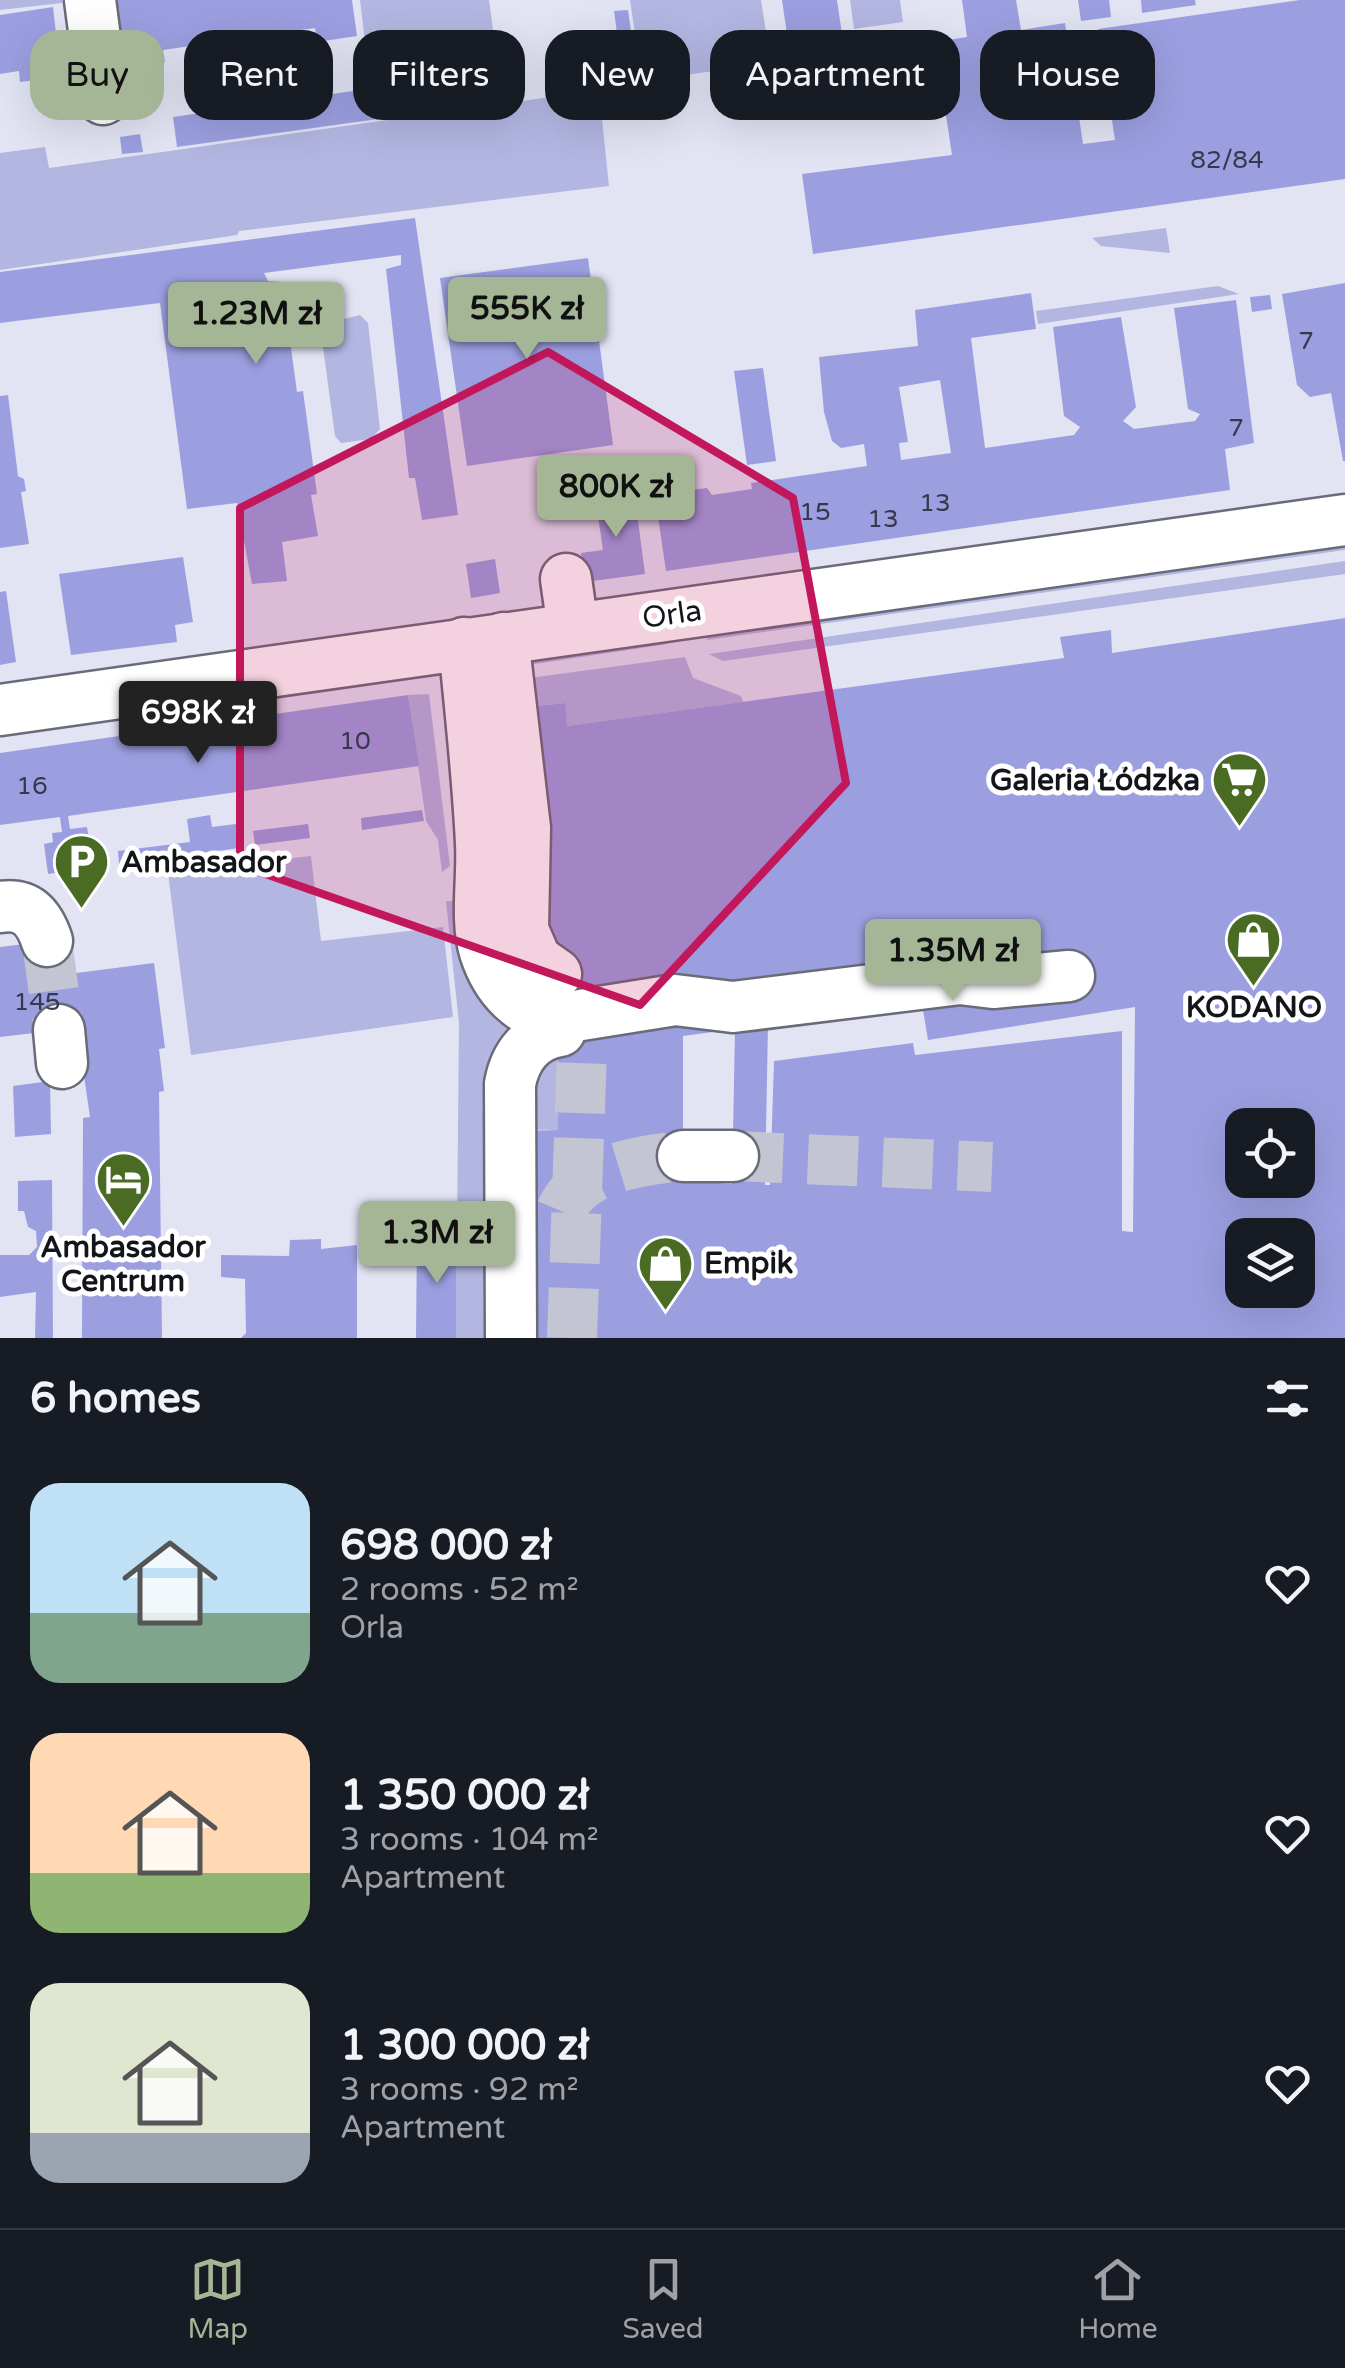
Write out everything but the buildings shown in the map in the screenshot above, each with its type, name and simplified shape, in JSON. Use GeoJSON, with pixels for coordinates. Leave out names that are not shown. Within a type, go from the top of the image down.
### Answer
{"type":"FeatureCollection","features":[{"type":"Feature","properties":{"kind":"street"},"geometry":{"type":"LineString","coordinates":[[90,0],[94,30]]}},
{"type":"Feature","properties":{"kind":"street","name":"Orla"},"geometry":{"type":"LineString","coordinates":[[0,710],[1345,520]]}},
{"type":"Feature","properties":{"kind":"street"},"geometry":{"type":"LineString","coordinates":[[566,579],[573,628]]}},
{"type":"Feature","properties":{"kind":"street"},"geometry":{"type":"LineString","coordinates":[[483,641],[525,828],[524,930],[564,1010]]}},
{"type":"Feature","properties":{"kind":"street"},"geometry":{"type":"LineString","coordinates":[[0,907],[15,905],[34,915],[47,941]]}},
{"type":"Feature","properties":{"kind":"street"},"geometry":{"type":"LineString","coordinates":[[511,1329],[510,1084],[513,1070],[530,1045],[564,1010],[676,1000],[734,1006],[960,979],[993,983],[1070,976]]}},
{"type":"Feature","properties":{"kind":"street"},"geometry":{"type":"LineString","coordinates":[[683,1156],[733,1156]]}},
{"type":"Feature","properties":{"kind":"highlighted area"},"geometry":{"type":"Polygon","coordinates":[[[548,352],[793,498],[846,783],[640,1005],[240,865],[240,508],[548,352]]]}},
{"type":"Feature","properties":{"kind":"shaded area"},"geometry":{"type":"Polygon","coordinates":[[[0,0],[62,0],[62,3],[0,10],[0,0]]]}},
{"type":"Feature","properties":{"kind":"shaded area"},"geometry":{"type":"Polygon","coordinates":[[[360,0],[489,0],[493,30],[364,30],[360,0]]]}},
{"type":"Feature","properties":{"kind":"shaded area"},"geometry":{"type":"Polygon","coordinates":[[[630,0],[761,0],[766,30],[710,30],[710,72],[690,74],[690,30],[634,30],[630,0]]]}},
{"type":"Feature","properties":{"kind":"shaded area"},"geometry":{"type":"Polygon","coordinates":[[[850,0],[900,0],[903,22],[854,29],[850,0]]]}},
{"type":"Feature","properties":{"kind":"shaded area"},"geometry":{"type":"Polygon","coordinates":[[[545,98],[545,120],[602,120],[609,186],[239,231],[237,235],[0,270],[0,153],[45,147],[49,168],[387,120],[525,120],[525,100],[545,98]]]}},
{"type":"Feature","properties":{"kind":"shaded area"},"geometry":{"type":"Polygon","coordinates":[[[1166,228],[1170,253],[1101,246],[1092,238],[1166,228]]]}},
{"type":"Feature","properties":{"kind":"shaded area"},"geometry":{"type":"Polygon","coordinates":[[[1218,286],[1239,294],[1038,324],[1036,311],[1218,286]]]}},
{"type":"Feature","properties":{"kind":"shaded area"},"geometry":{"type":"Polygon","coordinates":[[[360,315],[368,323],[380,429],[371,439],[341,443],[335,436],[320,325],[360,315]]]}},
{"type":"Feature","properties":{"kind":"shaded area"},"geometry":{"type":"Polygon","coordinates":[[[1345,545],[1345,550],[707,640],[708,632],[1345,545]]]}},
{"type":"Feature","properties":{"kind":"shaded area"},"geometry":{"type":"Polygon","coordinates":[[[1345,561],[1345,574],[723,661],[709,654],[1345,561]]]}},
{"type":"Feature","properties":{"kind":"shaded area"},"geometry":{"type":"Polygon","coordinates":[[[657,640],[668,644],[522,666],[527,659],[657,640]]]}},
{"type":"Feature","properties":{"kind":"shaded area"},"geometry":{"type":"Polygon","coordinates":[[[685,657],[693,678],[741,696],[743,702],[567,726],[564,703],[518,708],[515,680],[685,657]]]}},
{"type":"Feature","properties":{"kind":"shaded area"},"geometry":{"type":"Polygon","coordinates":[[[429,694],[450,866],[442,872],[438,840],[426,821],[408,695],[429,694]]]}},
{"type":"Feature","properties":{"kind":"shaded area"},"geometry":{"type":"Polygon","coordinates":[[[311,856],[321,941],[443,927],[453,1017],[191,1055],[168,873],[311,856]]]}},
{"type":"Feature","properties":{"kind":"shaded area"},"geometry":{"type":"Polygon","coordinates":[[[446,901],[457,901],[488,1002],[511,1031],[559,1055],[558,1130],[498,1129],[498,1338],[456,1338],[459,1023],[446,901]]]}},
{"type":"Feature","properties":{"kind":"tunnel"},"geometry":{"type":"LineString","coordinates":[[47,941],[59,1030]]}},
{"type":"Feature","properties":{"kind":"tunnel"},"geometry":{"type":"LineString","coordinates":[[572,1338],[582,1050],[575,978]]}},
{"type":"Feature","properties":{"kind":"tunnel"},"geometry":{"type":"LineString","coordinates":[[561,1211],[570,1196],[597,1176],[631,1164],[683,1156]]}},
{"type":"Feature","properties":{"kind":"tunnel"},"geometry":{"type":"LineString","coordinates":[[733,1156],[992,1167]]}},
{"type":"Feature","properties":{"kind":"place","name":"Galeria Łódzka"},"geometry":{"type":"Point","coordinates":[1239,829]}},
{"type":"Feature","properties":{"kind":"place","name":"Ambasador"},"geometry":{"type":"Point","coordinates":[82,911]}},
{"type":"Feature","properties":{"kind":"place","name":"KODANO"},"geometry":{"type":"Point","coordinates":[1254,988]}},
{"type":"Feature","properties":{"kind":"place","name":"Ambasador Centrum"},"geometry":{"type":"Point","coordinates":[123,1228]}},
{"type":"Feature","properties":{"kind":"place","name":"Empik"},"geometry":{"type":"Point","coordinates":[665,1312]}}]}
